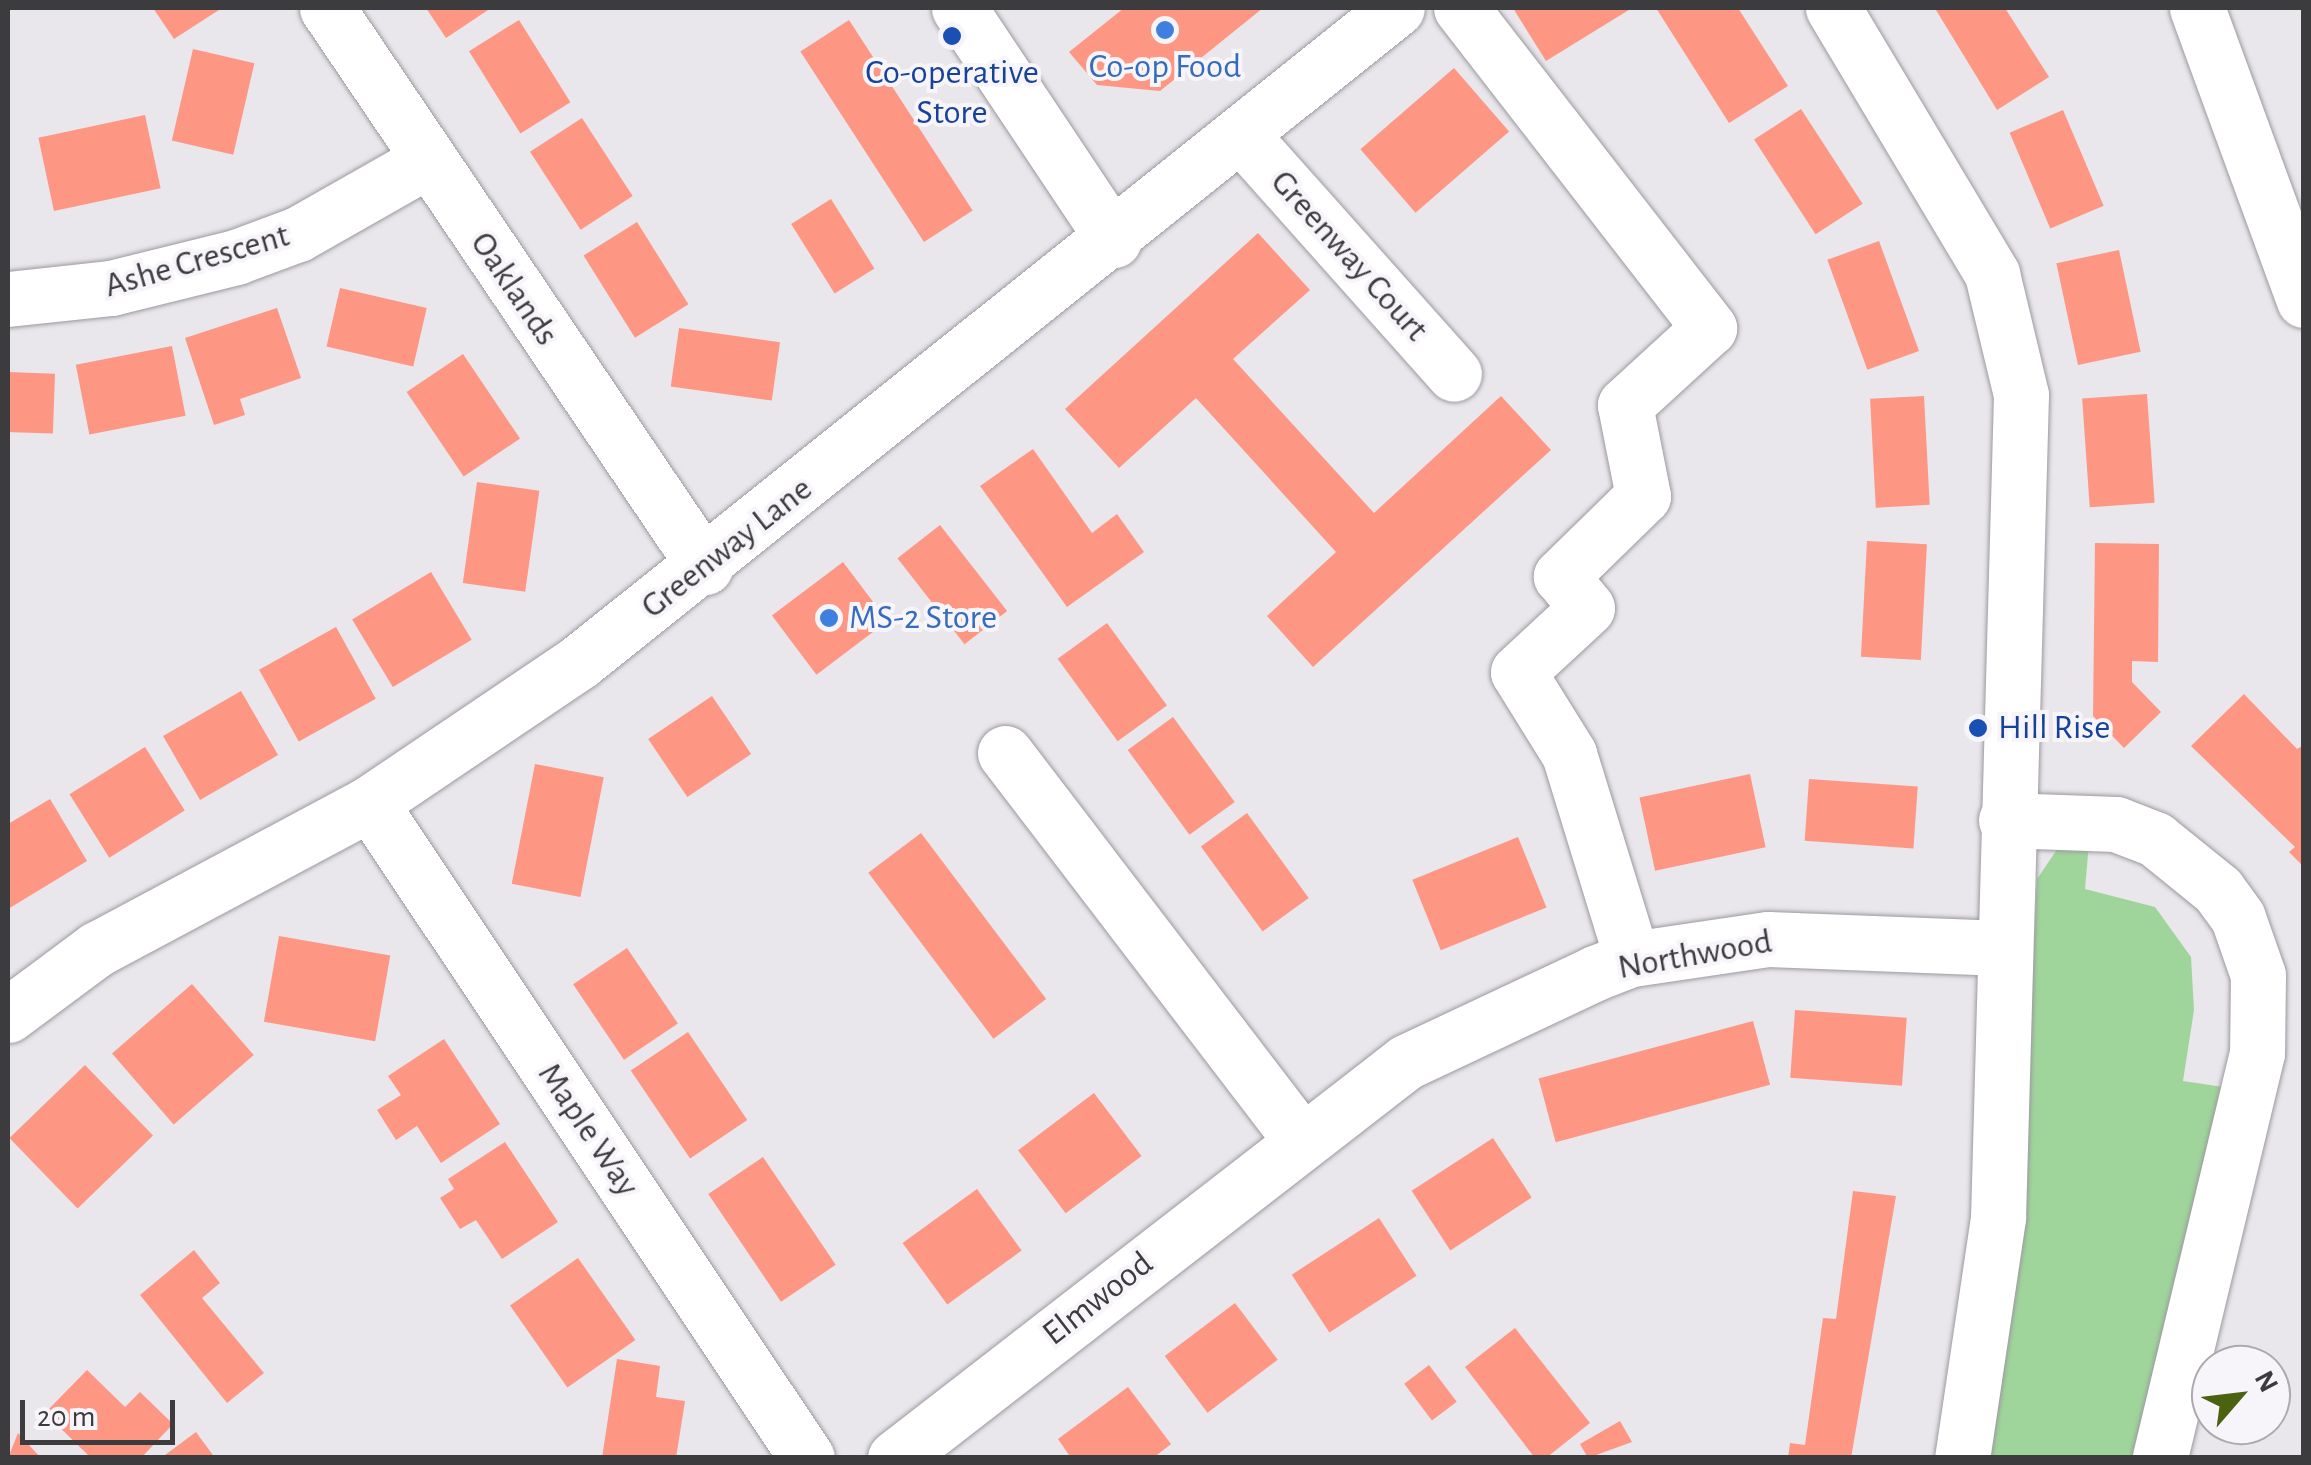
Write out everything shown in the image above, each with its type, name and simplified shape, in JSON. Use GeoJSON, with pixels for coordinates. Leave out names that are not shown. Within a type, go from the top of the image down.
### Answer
{"type":"FeatureCollection","features":[{"type":"Feature","properties":{"kind":"street","name":"Oaklands"},"geometry":{"type":"LineString","coordinates":[[327,8],[705,567]]}},
{"type":"Feature","properties":{"kind":"street"},"geometry":{"type":"LineString","coordinates":[[958,8],[1114,240]]}},
{"type":"Feature","properties":{"kind":"street","name":"Greenway Lane"},"geometry":{"type":"LineString","coordinates":[[8,1015],[97,949],[370,803],[705,567],[1243,137],[1397,8]]}},
{"type":"Feature","properties":{"kind":"street"},"geometry":{"type":"LineString","coordinates":[[1461,8],[1709,328],[1625,404],[1644,496],[1560,576],[1587,608],[1518,672],[1569,754],[1632,959]]}},
{"type":"Feature","properties":{"kind":"street"},"geometry":{"type":"LineString","coordinates":[[1833,8],[1992,274],[2021,395],[2006,820],[1998,1218],[1962,1458]]}},
{"type":"Feature","properties":{"kind":"street"},"geometry":{"type":"LineString","coordinates":[[2197,8],[2304,300]]}},
{"type":"Feature","properties":{"kind":"street","name":"Greenway Court"},"geometry":{"type":"LineString","coordinates":[[1243,137],[1454,374]]}},
{"type":"Feature","properties":{"kind":"street","name":"Ashe Crescent"},"geometry":{"type":"LineString","coordinates":[[8,299],[111,288],[236,257],[298,234],[428,160]]}},
{"type":"Feature","properties":{"kind":"street"},"geometry":{"type":"LineString","coordinates":[[1006,753],[1301,1140]]}},
{"type":"Feature","properties":{"kind":"street","name":"Maple Way"},"geometry":{"type":"LineString","coordinates":[[370,803],[806,1458]]}},
{"type":"Feature","properties":{"kind":"street"},"geometry":{"type":"LineString","coordinates":[[2006,820],[2116,824],[2155,839],[2218,890],[2238,918],[2258,975],[2257,1052],[2160,1458]]}},
{"type":"Feature","properties":{"kind":"street","name":"Northwood"},"geometry":{"type":"LineString","coordinates":[[1406,1062],[1632,959],[1768,940],[2003,948]]}},
{"type":"Feature","properties":{"kind":"street","name":"Elmwood"},"geometry":{"type":"LineString","coordinates":[[895,1458],[1406,1062]]}},
{"type":"Feature","properties":{"kind":"green space"},"geometry":{"type":"Polygon","coordinates":[[[2089,843],[2085,889],[2155,907],[2191,957],[2194,1010],[2183,1081],[2230,1088],[2137,1457],[1987,1458],[2021,1205],[2037,879],[2060,845],[2089,843]]]}},
{"type":"Feature","properties":{"kind":"building"},"geometry":{"type":"Polygon","coordinates":[[[153,8],[222,8],[174,39],[153,8]]]}},
{"type":"Feature","properties":{"kind":"building"},"geometry":{"type":"Polygon","coordinates":[[[426,8],[491,8],[446,38],[426,8]]]}},
{"type":"Feature","properties":{"kind":"building","name":"Co-op Food"},"geometry":{"type":"Polygon","coordinates":[[[1124,8],[1263,8],[1160,91],[1097,85],[1069,52],[1124,8]]]}},
{"type":"Feature","properties":{"kind":"building"},"geometry":{"type":"Polygon","coordinates":[[[1513,8],[1632,8],[1546,61],[1513,8]]]}},
{"type":"Feature","properties":{"kind":"building"},"geometry":{"type":"Polygon","coordinates":[[[1656,8],[1738,8],[1788,86],[1729,123],[1656,8]]]}},
{"type":"Feature","properties":{"kind":"building"},"geometry":{"type":"Polygon","coordinates":[[[2005,8],[2049,77],[1997,110],[1936,10],[2005,8]]]}},
{"type":"Feature","properties":{"kind":"building"},"geometry":{"type":"Polygon","coordinates":[[[519,20],[570,102],[520,134],[469,51],[519,20]]]}},
{"type":"Feature","properties":{"kind":"building"},"geometry":{"type":"Polygon","coordinates":[[[849,20],[973,210],[924,242],[800,52],[849,20]]]}},
{"type":"Feature","properties":{"kind":"building"},"geometry":{"type":"Polygon","coordinates":[[[193,49],[254,63],[233,155],[172,141],[193,49]]]}},
{"type":"Feature","properties":{"kind":"building"},"geometry":{"type":"Polygon","coordinates":[[[1454,68],[1509,131],[1416,213],[1360,149],[1454,68]]]}},
{"type":"Feature","properties":{"kind":"building"},"geometry":{"type":"Polygon","coordinates":[[[1801,109],[1863,204],[1816,234],[1754,139],[1801,109]]]}},
{"type":"Feature","properties":{"kind":"building"},"geometry":{"type":"Polygon","coordinates":[[[2063,110],[2104,206],[2050,228],[2010,133],[2063,110]]]}},
{"type":"Feature","properties":{"kind":"building"},"geometry":{"type":"Polygon","coordinates":[[[145,115],[161,188],[54,211],[38,138],[145,115]]]}},
{"type":"Feature","properties":{"kind":"building"},"geometry":{"type":"Polygon","coordinates":[[[582,118],[633,196],[581,230],[530,152],[582,118]]]}},
{"type":"Feature","properties":{"kind":"building"},"geometry":{"type":"Polygon","coordinates":[[[831,199],[874,269],[835,293],[791,224],[831,199]]]}},
{"type":"Feature","properties":{"kind":"building"},"geometry":{"type":"Polygon","coordinates":[[[637,222],[688,304],[635,338],[584,255],[637,222]]]}},
{"type":"Feature","properties":{"kind":"building"},"geometry":{"type":"Polygon","coordinates":[[[1258,233],[1310,290],[1233,359],[1374,513],[1501,396],[1551,450],[1313,667],[1267,616],[1336,552],[1196,398],[1119,468],[1065,409],[1258,233]]]}},
{"type":"Feature","properties":{"kind":"building"},"geometry":{"type":"Polygon","coordinates":[[[1879,241],[1919,351],[1867,370],[1827,260],[1879,241]]]}},
{"type":"Feature","properties":{"kind":"building"},"geometry":{"type":"Polygon","coordinates":[[[2119,250],[2141,352],[2078,365],[2056,263],[2119,250]]]}},
{"type":"Feature","properties":{"kind":"building"},"geometry":{"type":"Polygon","coordinates":[[[340,288],[427,308],[413,366],[327,346],[340,288]]]}},
{"type":"Feature","properties":{"kind":"building"},"geometry":{"type":"Polygon","coordinates":[[[277,308],[301,378],[240,399],[245,415],[214,425],[185,338],[277,308]]]}},
{"type":"Feature","properties":{"kind":"building"},"geometry":{"type":"Polygon","coordinates":[[[679,328],[780,342],[772,401],[671,386],[679,328]]]}},
{"type":"Feature","properties":{"kind":"building"},"geometry":{"type":"Polygon","coordinates":[[[172,346],[186,416],[89,434],[76,365],[172,346]]]}},
{"type":"Feature","properties":{"kind":"building"},"geometry":{"type":"Polygon","coordinates":[[[463,354],[520,439],[464,477],[407,392],[463,354]]]}},
{"type":"Feature","properties":{"kind":"building"},"geometry":{"type":"Polygon","coordinates":[[[8,372],[55,374],[53,434],[8,432],[8,372]]]}},
{"type":"Feature","properties":{"kind":"building"},"geometry":{"type":"Polygon","coordinates":[[[2147,394],[2155,503],[2090,507],[2082,399],[2147,394]]]}},
{"type":"Feature","properties":{"kind":"building"},"geometry":{"type":"Polygon","coordinates":[[[1924,396],[1930,505],[1876,508],[1870,399],[1924,396]]]}},
{"type":"Feature","properties":{"kind":"building"},"geometry":{"type":"Polygon","coordinates":[[[1033,449],[1092,533],[1117,514],[1144,552],[1067,607],[980,486],[1033,449]]]}},
{"type":"Feature","properties":{"kind":"building"},"geometry":{"type":"Polygon","coordinates":[[[477,482],[539,491],[525,592],[463,583],[477,482]]]}},
{"type":"Feature","properties":{"kind":"building"},"geometry":{"type":"Polygon","coordinates":[[[940,525],[1007,611],[965,644],[897,558],[940,525]]]}},
{"type":"Feature","properties":{"kind":"building"},"geometry":{"type":"Polygon","coordinates":[[[1867,541],[1927,544],[1921,660],[1861,657],[1867,541]]]}},
{"type":"Feature","properties":{"kind":"building"},"geometry":{"type":"Polygon","coordinates":[[[2095,543],[2159,544],[2158,662],[2132,661],[2132,682],[2161,712],[2124,748],[2093,716],[2095,543]]]}},
{"type":"Feature","properties":{"kind":"building","name":"MS-2 Store"},"geometry":{"type":"Polygon","coordinates":[[[843,562],[888,621],[816,675],[772,616],[843,562]]]}},
{"type":"Feature","properties":{"kind":"building"},"geometry":{"type":"Polygon","coordinates":[[[431,572],[472,640],[393,687],[352,619],[431,572]]]}},
{"type":"Feature","properties":{"kind":"building"},"geometry":{"type":"Polygon","coordinates":[[[1107,623],[1167,706],[1118,741],[1058,659],[1107,623]]]}},
{"type":"Feature","properties":{"kind":"building"},"geometry":{"type":"Polygon","coordinates":[[[336,627],[376,699],[299,741],[259,670],[336,627]]]}},
{"type":"Feature","properties":{"kind":"building"},"geometry":{"type":"Polygon","coordinates":[[[241,691],[278,755],[200,800],[163,736],[241,691]]]}},
{"type":"Feature","properties":{"kind":"building"},"geometry":{"type":"Polygon","coordinates":[[[2244,694],[2297,749],[2304,745],[2304,867],[2289,852],[2295,847],[2191,746],[2244,694]]]}},
{"type":"Feature","properties":{"kind":"building"},"geometry":{"type":"Polygon","coordinates":[[[712,696],[751,754],[687,797],[648,739],[712,696]]]}},
{"type":"Feature","properties":{"kind":"building"},"geometry":{"type":"Polygon","coordinates":[[[1173,717],[1235,802],[1189,835],[1128,750],[1173,717]]]}},
{"type":"Feature","properties":{"kind":"building"},"geometry":{"type":"Polygon","coordinates":[[[145,747],[185,811],[109,858],[70,794],[145,747]]]}},
{"type":"Feature","properties":{"kind":"building"},"geometry":{"type":"Polygon","coordinates":[[[535,764],[604,777],[580,897],[512,884],[535,764]]]}},
{"type":"Feature","properties":{"kind":"building"},"geometry":{"type":"Polygon","coordinates":[[[1750,774],[1766,847],[1655,871],[1639,797],[1750,774]]]}},
{"type":"Feature","properties":{"kind":"building"},"geometry":{"type":"Polygon","coordinates":[[[1809,779],[1918,787],[1913,848],[1805,841],[1809,779]]]}},
{"type":"Feature","properties":{"kind":"building"},"geometry":{"type":"Polygon","coordinates":[[[50,799],[87,861],[8,909],[8,824],[50,799]]]}},
{"type":"Feature","properties":{"kind":"building"},"geometry":{"type":"Polygon","coordinates":[[[1247,813],[1309,898],[1263,931],[1201,847],[1247,813]]]}},
{"type":"Feature","properties":{"kind":"building"},"geometry":{"type":"Polygon","coordinates":[[[921,833],[1046,999],[993,1039],[868,873],[921,833]]]}},
{"type":"Feature","properties":{"kind":"building"},"geometry":{"type":"Polygon","coordinates":[[[1518,837],[1546,907],[1441,950],[1412,880],[1518,837]]]}},
{"type":"Feature","properties":{"kind":"building"},"geometry":{"type":"Polygon","coordinates":[[[279,936],[390,956],[375,1041],[264,1022],[279,936]]]}},
{"type":"Feature","properties":{"kind":"building"},"geometry":{"type":"Polygon","coordinates":[[[627,948],[678,1023],[624,1060],[573,984],[627,948]]]}},
{"type":"Feature","properties":{"kind":"building"},"geometry":{"type":"Polygon","coordinates":[[[192,984],[254,1055],[174,1124],[112,1054],[192,984]]]}},
{"type":"Feature","properties":{"kind":"building"},"geometry":{"type":"Polygon","coordinates":[[[1795,1010],[1907,1018],[1902,1086],[1790,1078],[1795,1010]]]}},
{"type":"Feature","properties":{"kind":"building"},"geometry":{"type":"Polygon","coordinates":[[[1753,1021],[1770,1085],[1556,1142],[1539,1078],[1753,1021]]]}},
{"type":"Feature","properties":{"kind":"building"},"geometry":{"type":"Polygon","coordinates":[[[688,1032],[747,1120],[690,1158],[631,1071],[688,1032]]]}},
{"type":"Feature","properties":{"kind":"building"},"geometry":{"type":"Polygon","coordinates":[[[444,1039],[500,1124],[441,1163],[417,1126],[396,1140],[377,1110],[401,1095],[388,1076],[444,1039]]]}},
{"type":"Feature","properties":{"kind":"building"},"geometry":{"type":"Polygon","coordinates":[[[85,1065],[153,1135],[78,1208],[9,1138],[85,1065]]]}},
{"type":"Feature","properties":{"kind":"building"},"geometry":{"type":"Polygon","coordinates":[[[1094,1093],[1142,1156],[1066,1213],[1018,1150],[1094,1093]]]}},
{"type":"Feature","properties":{"kind":"building"},"geometry":{"type":"Polygon","coordinates":[[[1493,1138],[1532,1198],[1450,1250],[1412,1191],[1493,1138]]]}},
{"type":"Feature","properties":{"kind":"building"},"geometry":{"type":"Polygon","coordinates":[[[505,1142],[558,1222],[502,1259],[476,1220],[460,1229],[440,1198],[454,1189],[448,1179],[505,1142]]]}},
{"type":"Feature","properties":{"kind":"building"},"geometry":{"type":"Polygon","coordinates":[[[763,1157],[836,1265],[781,1302],[708,1194],[763,1157]]]}},
{"type":"Feature","properties":{"kind":"building"},"geometry":{"type":"Polygon","coordinates":[[[977,1189],[1022,1250],[947,1305],[903,1243],[977,1189]]]}},
{"type":"Feature","properties":{"kind":"building"},"geometry":{"type":"Polygon","coordinates":[[[1853,1191],[1896,1196],[1851,1458],[1788,1458],[1790,1443],[1805,1445],[1823,1318],[1836,1319],[1853,1191]]]}},
{"type":"Feature","properties":{"kind":"building"},"geometry":{"type":"Polygon","coordinates":[[[1379,1218],[1417,1276],[1329,1333],[1292,1275],[1379,1218]]]}},
{"type":"Feature","properties":{"kind":"building"},"geometry":{"type":"Polygon","coordinates":[[[194,1250],[220,1283],[202,1298],[264,1373],[227,1403],[140,1295],[194,1250]]]}},
{"type":"Feature","properties":{"kind":"building"},"geometry":{"type":"Polygon","coordinates":[[[578,1258],[635,1340],[567,1388],[510,1306],[578,1258]]]}},
{"type":"Feature","properties":{"kind":"building"},"geometry":{"type":"Polygon","coordinates":[[[1235,1303],[1278,1360],[1207,1413],[1165,1356],[1235,1303]]]}},
{"type":"Feature","properties":{"kind":"building"},"geometry":{"type":"Polygon","coordinates":[[[1515,1328],[1590,1423],[1546,1458],[1535,1458],[1465,1367],[1515,1328]]]}},
{"type":"Feature","properties":{"kind":"building"},"geometry":{"type":"Polygon","coordinates":[[[617,1359],[660,1366],[656,1397],[685,1401],[676,1458],[602,1458],[617,1359]]]}},
{"type":"Feature","properties":{"kind":"building"},"geometry":{"type":"Polygon","coordinates":[[[1429,1365],[1457,1402],[1432,1420],[1404,1384],[1429,1365]]]}},
{"type":"Feature","properties":{"kind":"building"},"geometry":{"type":"Polygon","coordinates":[[[87,1370],[125,1407],[140,1392],[173,1424],[141,1458],[91,1458],[45,1413],[87,1370]]]}},
{"type":"Feature","properties":{"kind":"building"},"geometry":{"type":"Polygon","coordinates":[[[1128,1387],[1171,1444],[1153,1458],[1071,1458],[1058,1439],[1128,1387]]]}},
{"type":"Feature","properties":{"kind":"building"},"geometry":{"type":"Polygon","coordinates":[[[1620,1421],[1632,1442],[1588,1458],[1580,1444],[1620,1421]]]}},
{"type":"Feature","properties":{"kind":"building"},"geometry":{"type":"Polygon","coordinates":[[[196,1432],[215,1458],[161,1458],[196,1432]]]}},
{"type":"Feature","properties":{"kind":"building"},"geometry":{"type":"Polygon","coordinates":[[[18,1433],[41,1458],[8,1458],[18,1433]]]}},
{"type":"Feature","properties":{"kind":"place","name":"Co-op Food"},"geometry":{"type":"Point","coordinates":[1165,30]}},
{"type":"Feature","properties":{"kind":"place","name":"Co-operative Store"},"geometry":{"type":"Point","coordinates":[952,36]}},
{"type":"Feature","properties":{"kind":"place","name":"MS-2 Store"},"geometry":{"type":"Point","coordinates":[829,618]}},
{"type":"Feature","properties":{"kind":"place","name":"Hill Rise"},"geometry":{"type":"Point","coordinates":[1978,728]}}]}
